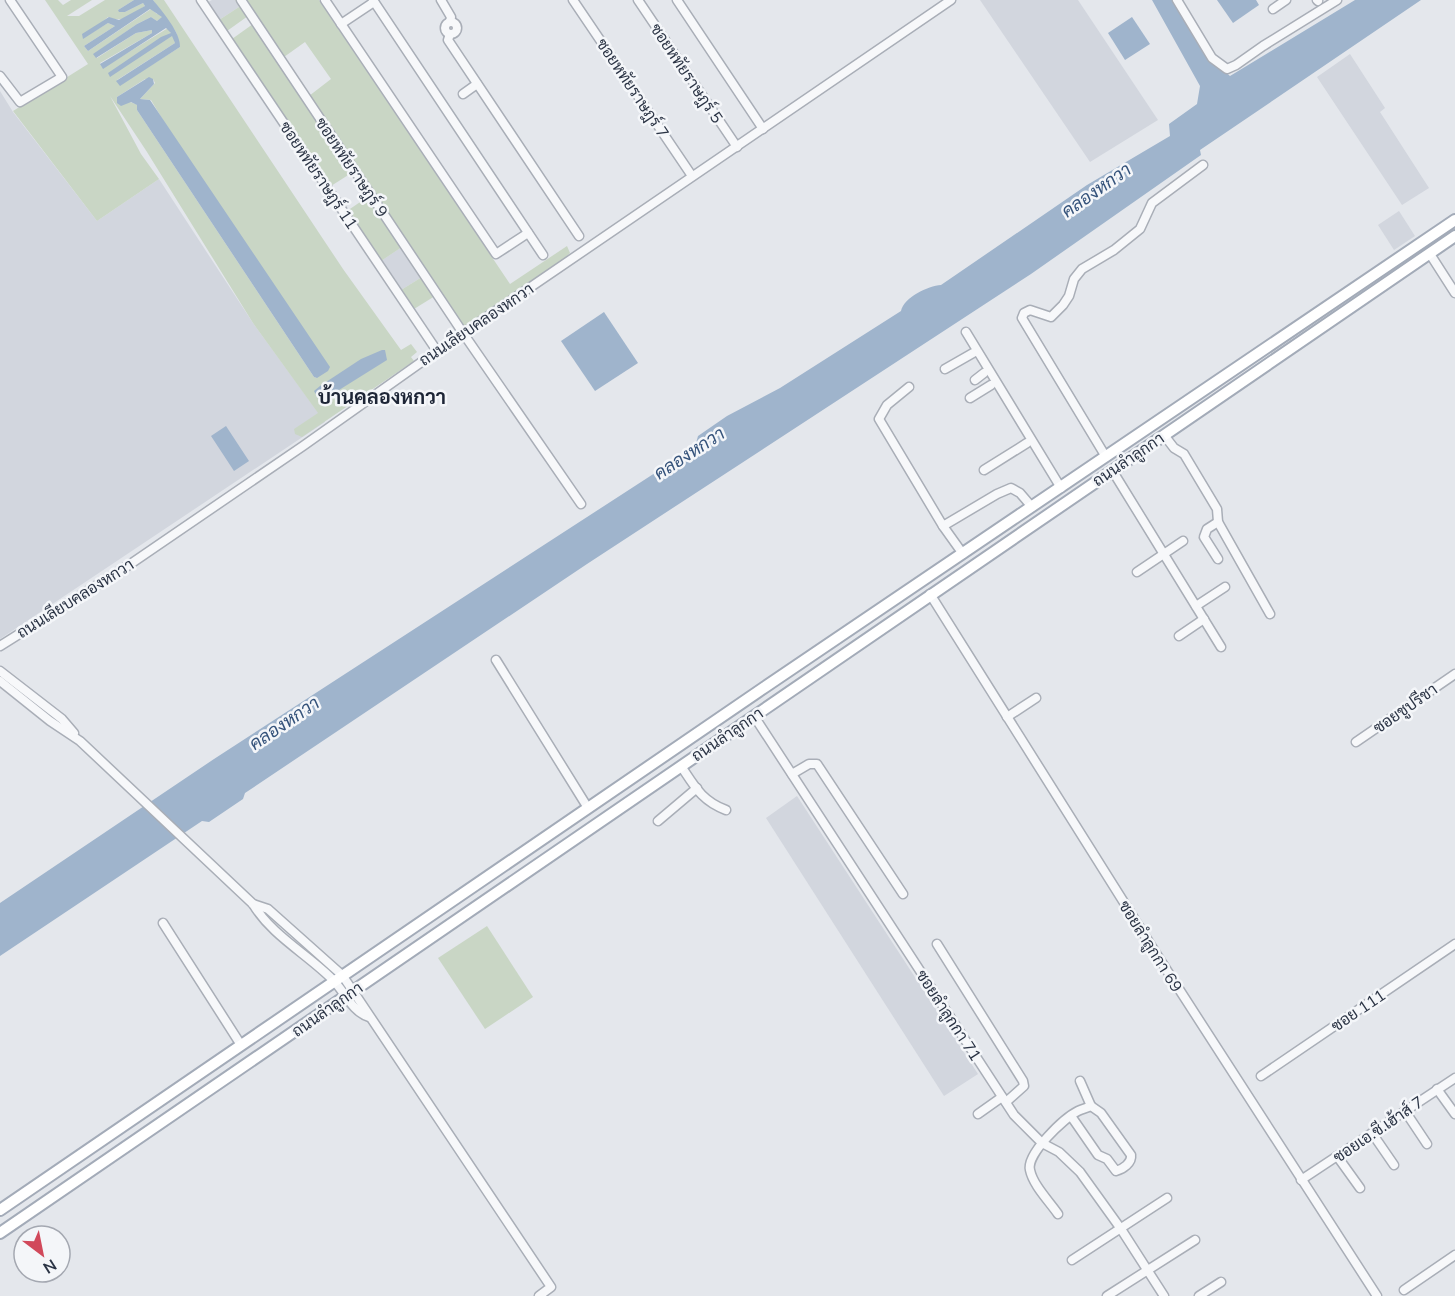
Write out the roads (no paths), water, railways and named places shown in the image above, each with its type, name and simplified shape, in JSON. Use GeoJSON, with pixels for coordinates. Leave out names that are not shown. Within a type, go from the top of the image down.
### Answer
{"type":"FeatureCollection","features":[{"type":"Feature","properties":{"kind":"main road","name":"ถนนลำลูกกา"},"geometry":{"type":"LineString","coordinates":[[0,1210],[1455,220]]}},
{"type":"Feature","properties":{"kind":"main road","name":"ถนนลำลูกกา"},"geometry":{"type":"LineString","coordinates":[[0,1233],[1455,236]]}},
{"type":"Feature","properties":{"kind":"main road"},"geometry":{"type":"LineString","coordinates":[[995,532],[1003,545]]}},
{"type":"Feature","properties":{"kind":"street"},"geometry":{"type":"LineString","coordinates":[[0,76],[20,102],[62,77],[10,0]]}},
{"type":"Feature","properties":{"kind":"street","name":"ซอยหทัยราษฎร์ 11"},"geometry":{"type":"LineString","coordinates":[[201,0],[437,351]]}},
{"type":"Feature","properties":{"kind":"street","name":"ซอยหทัยราษฎร์ 9"},"geometry":{"type":"LineString","coordinates":[[241,0],[581,504]]}},
{"type":"Feature","properties":{"kind":"street"},"geometry":{"type":"LineString","coordinates":[[325,0],[496,254],[528,233]]}},
{"type":"Feature","properties":{"kind":"street"},"geometry":{"type":"LineString","coordinates":[[441,0],[451,16],[445,28],[450,34],[448,40],[579,236]]}},
{"type":"Feature","properties":{"kind":"street","name":"ซอยหทัยราษฎร์ 7"},"geometry":{"type":"LineString","coordinates":[[573,0],[692,177]]}},
{"type":"Feature","properties":{"kind":"street","name":"ซอยหทัยราษฎร์ 5"},"geometry":{"type":"LineString","coordinates":[[638,0],[737,147]]}},
{"type":"Feature","properties":{"kind":"street"},"geometry":{"type":"LineString","coordinates":[[677,0],[763,129]]}},
{"type":"Feature","properties":{"kind":"street","name":"ถนนเลียบคลองหกวา"},"geometry":{"type":"LineString","coordinates":[[0,646],[129,565],[437,351],[951,0]]}},
{"type":"Feature","properties":{"kind":"street"},"geometry":{"type":"LineString","coordinates":[[1177,0],[1212,58],[1227,69],[1337,0]]}},
{"type":"Feature","properties":{"kind":"street"},"geometry":{"type":"LineString","coordinates":[[1273,9],[1286,0]]}},
{"type":"Feature","properties":{"kind":"street"},"geometry":{"type":"LineString","coordinates":[[341,24],[374,1],[543,255]]}},
{"type":"Feature","properties":{"kind":"street"},"geometry":{"type":"LineString","coordinates":[[463,94],[477,84]]}},
{"type":"Feature","properties":{"kind":"street"},"geometry":{"type":"LineString","coordinates":[[1106,457],[1022,318],[1024,313],[1030,310],[1051,317],[1069,296],[1074,279],[1082,269],[1114,250],[1140,229],[1152,203],[1203,165]]}},
{"type":"Feature","properties":{"kind":"street"},"geometry":{"type":"LineString","coordinates":[[1430,254],[1455,293]]}},
{"type":"Feature","properties":{"kind":"street"},"geometry":{"type":"LineString","coordinates":[[966,332],[1059,489]]}},
{"type":"Feature","properties":{"kind":"street"},"geometry":{"type":"LineString","coordinates":[[945,369],[970,350],[1027,443],[1059,489]]}},
{"type":"Feature","properties":{"kind":"street"},"geometry":{"type":"LineString","coordinates":[[975,380],[984,373]]}},
{"type":"Feature","properties":{"kind":"street"},"geometry":{"type":"LineString","coordinates":[[970,398],[991,385]]}},
{"type":"Feature","properties":{"kind":"street"},"geometry":{"type":"LineString","coordinates":[[909,387],[887,405],[879,419],[943,526],[963,554]]}},
{"type":"Feature","properties":{"kind":"street"},"geometry":{"type":"LineString","coordinates":[[1164,435],[1174,448],[1184,454],[1217,508],[1218,522],[1270,614]]}},
{"type":"Feature","properties":{"kind":"street"},"geometry":{"type":"LineString","coordinates":[[984,470],[1027,443]]}},
{"type":"Feature","properties":{"kind":"street"},"geometry":{"type":"LineString","coordinates":[[1112,470],[1221,647]]}},
{"type":"Feature","properties":{"kind":"street"},"geometry":{"type":"LineString","coordinates":[[943,526],[1011,488],[1020,493],[1032,507]]}},
{"type":"Feature","properties":{"kind":"street"},"geometry":{"type":"LineString","coordinates":[[1218,522],[1207,529],[1204,537],[1218,559]]}},
{"type":"Feature","properties":{"kind":"street"},"geometry":{"type":"LineString","coordinates":[[1137,572],[1183,541]]}},
{"type":"Feature","properties":{"kind":"street"},"geometry":{"type":"LineString","coordinates":[[1196,606],[1225,587]]}},
{"type":"Feature","properties":{"kind":"street","name":"ซอยลำลูกกา 69"},"geometry":{"type":"LineString","coordinates":[[930,594],[1301,1180],[1377,1296]]}},
{"type":"Feature","properties":{"kind":"street"},"geometry":{"type":"LineString","coordinates":[[1179,636],[1204,619]]}},
{"type":"Feature","properties":{"kind":"street"},"geometry":{"type":"LineString","coordinates":[[496,660],[588,808]]}},
{"type":"Feature","properties":{"kind":"street"},"geometry":{"type":"LineString","coordinates":[[0,671],[62,719],[80,741],[126,786],[254,904],[258,912],[276,930],[302,953],[338,978]]}},
{"type":"Feature","properties":{"kind":"street","name":"ซอยชูปรีชา"},"geometry":{"type":"LineString","coordinates":[[1356,742],[1455,674]]}},
{"type":"Feature","properties":{"kind":"street"},"geometry":{"type":"LineString","coordinates":[[0,681],[50,721],[80,741]]}},
{"type":"Feature","properties":{"kind":"street"},"geometry":{"type":"LineString","coordinates":[[1007,717],[1036,698]]}},
{"type":"Feature","properties":{"kind":"street","name":"ซอยลำลูกกา 71"},"geometry":{"type":"LineString","coordinates":[[754,716],[1014,1115],[1042,1143],[1059,1152],[1080,1172],[1164,1296]]}},
{"type":"Feature","properties":{"kind":"street"},"geometry":{"type":"LineString","coordinates":[[792,774],[809,764],[817,764],[903,894]]}},
{"type":"Feature","properties":{"kind":"street"},"geometry":{"type":"LineString","coordinates":[[681,766],[712,804],[726,810]]}},
{"type":"Feature","properties":{"kind":"street"},"geometry":{"type":"LineString","coordinates":[[657,820],[697,788]]}},
{"type":"Feature","properties":{"kind":"street"},"geometry":{"type":"LineString","coordinates":[[254,904],[268,909],[308,945],[349,993],[368,1010],[369,1017],[551,1287],[539,1296]]}},
{"type":"Feature","properties":{"kind":"street"},"geometry":{"type":"LineString","coordinates":[[163,923],[241,1045]]}},
{"type":"Feature","properties":{"kind":"street"},"geometry":{"type":"LineString","coordinates":[[276,930],[283,923]]}},
{"type":"Feature","properties":{"kind":"street"},"geometry":{"type":"LineString","coordinates":[[937,944],[1023,1081],[1022,1090],[978,1114]]}},
{"type":"Feature","properties":{"kind":"street","name":"ซอย 111"},"geometry":{"type":"LineString","coordinates":[[1261,1076],[1455,944]]}},
{"type":"Feature","properties":{"kind":"street"},"geometry":{"type":"LineString","coordinates":[[302,953],[308,945]]}},
{"type":"Feature","properties":{"kind":"street","name":"ซอยเอ.ซี.เฮ้าส์ 7"},"geometry":{"type":"LineString","coordinates":[[1301,1180],[1455,1078]]}},
{"type":"Feature","properties":{"kind":"street"},"geometry":{"type":"LineString","coordinates":[[1071,1116],[1098,1155],[1107,1159],[1118,1171],[1130,1162],[1131,1155],[1101,1113],[1091,1106],[1080,1081]]}},
{"type":"Feature","properties":{"kind":"street"},"geometry":{"type":"LineString","coordinates":[[1437,1089],[1455,1114]]}},
{"type":"Feature","properties":{"kind":"street"},"geometry":{"type":"LineString","coordinates":[[1058,1214],[1030,1172],[1029,1162],[1042,1143],[1071,1116],[1091,1106]]}},
{"type":"Feature","properties":{"kind":"street"},"geometry":{"type":"LineString","coordinates":[[1405,1111],[1427,1144]]}},
{"type":"Feature","properties":{"kind":"street"},"geometry":{"type":"LineString","coordinates":[[1372,1133],[1394,1165]]}},
{"type":"Feature","properties":{"kind":"street"},"geometry":{"type":"LineString","coordinates":[[1336,1156],[1360,1188]]}},
{"type":"Feature","properties":{"kind":"street"},"geometry":{"type":"LineString","coordinates":[[1072,1260],[1167,1198]]}},
{"type":"Feature","properties":{"kind":"street"},"geometry":{"type":"LineString","coordinates":[[1107,1296],[1195,1240]]}},
{"type":"Feature","properties":{"kind":"street"},"geometry":{"type":"LineString","coordinates":[[1404,1290],[1455,1255]]}},
{"type":"Feature","properties":{"kind":"street"},"geometry":{"type":"LineString","coordinates":[[1199,1296],[1221,1282]]}},
{"type":"Feature","properties":{"kind":"water"},"geometry":{"type":"Polygon","coordinates":[[[134,0],[153,0],[174,29],[180,47],[120,86],[116,81],[175,43],[172,36],[110,77],[108,73],[161,37],[171,33],[166,28],[103,69],[100,64],[152,33],[152,30],[136,33],[96,58],[93,54],[137,24],[151,17],[157,21],[162,17],[150,9],[88,51],[84,46],[115,26],[108,23],[83,39],[82,34],[109,17],[119,20],[145,6],[143,3],[125,12],[119,12],[118,10],[134,0]]]}},
{"type":"Feature","properties":{"kind":"water","name":"คลองหกวา"},"geometry":{"type":"Polygon","coordinates":[[[1152,0],[1172,0],[1204,54],[1230,76],[1355,0],[1421,0],[1200,150],[1201,155],[1031,274],[587,564],[245,793],[243,799],[209,822],[202,821],[0,956],[0,903],[214,759],[695,447],[698,436],[727,416],[780,388],[901,311],[907,301],[917,293],[941,285],[1087,185],[1170,136],[1169,124],[1197,104],[1200,86],[1152,0]]]}},
{"type":"Feature","properties":{"kind":"water"},"geometry":{"type":"Polygon","coordinates":[[[1217,0],[1256,0],[1259,5],[1233,23],[1217,0]]]}},
{"type":"Feature","properties":{"kind":"water"},"geometry":{"type":"Polygon","coordinates":[[[1132,17],[1150,44],[1125,60],[1108,33],[1132,17]]]}},
{"type":"Feature","properties":{"kind":"water"},"geometry":{"type":"Polygon","coordinates":[[[149,77],[153,79],[154,84],[140,99],[150,100],[330,367],[317,378],[314,377],[137,110],[137,105],[131,102],[121,106],[117,103],[117,97],[149,77]]]}},
{"type":"Feature","properties":{"kind":"water"},"geometry":{"type":"Polygon","coordinates":[[[604,312],[638,363],[595,391],[561,341],[604,312]]]}},
{"type":"Feature","properties":{"kind":"water"},"geometry":{"type":"Polygon","coordinates":[[[385,350],[387,360],[323,400],[319,400],[314,391],[320,386],[361,359],[385,350]]]}},
{"type":"Feature","properties":{"kind":"water"},"geometry":{"type":"Polygon","coordinates":[[[226,426],[249,461],[234,471],[211,436],[226,426]]]}},
{"type":"Feature","properties":{"kind":"district","name":"บ้านคลองหกวา"},"geometry":{"type":"Point","coordinates":[382,396]}}]}
